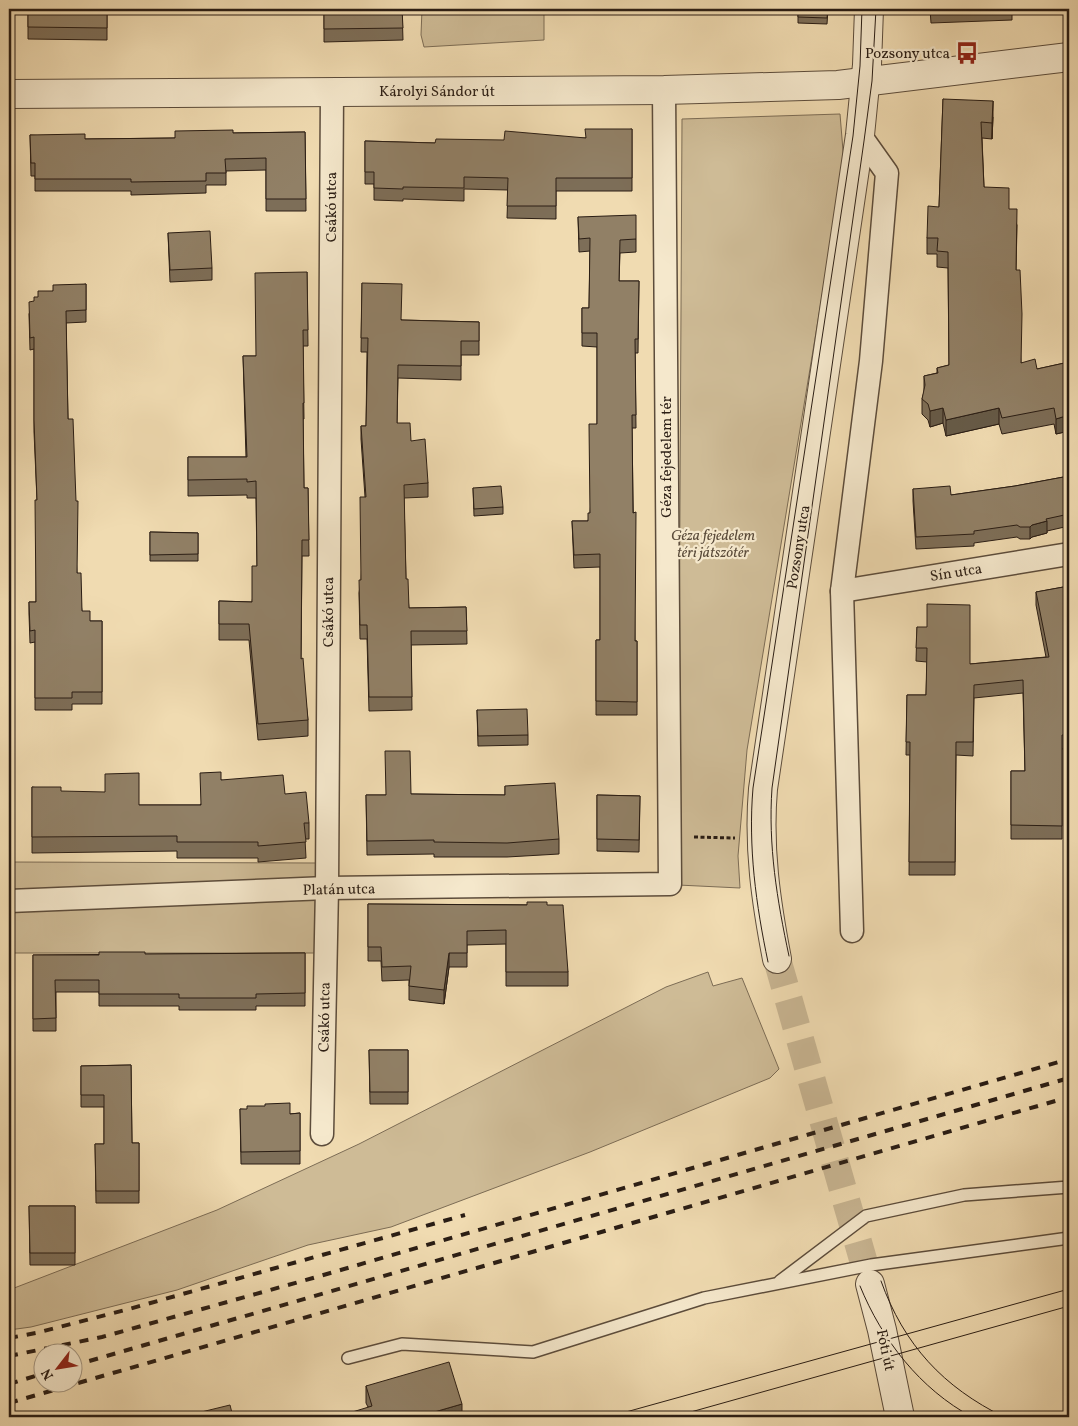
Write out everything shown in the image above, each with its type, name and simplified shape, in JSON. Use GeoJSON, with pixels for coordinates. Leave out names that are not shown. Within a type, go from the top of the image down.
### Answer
{"type":"FeatureCollection","features":[{"type":"Feature","properties":{"kind":"street","name":"Pozsony utca"},"geometry":{"type":"LineString","coordinates":[[777,959],[764,880],[761,813],[766,763],[860,135],[866,82],[869,9]]}},
{"type":"Feature","properties":{"kind":"street","name":"Károlyi Sándor út"},"geometry":{"type":"LineString","coordinates":[[9,94],[664,90],[838,86],[1069,57]]}},
{"type":"Feature","properties":{"kind":"street","name":"Géza fejedelem tér"},"geometry":{"type":"LineString","coordinates":[[664,90],[670,884]]}},
{"type":"Feature","properties":{"kind":"street","name":"Csákó utca"},"geometry":{"type":"LineString","coordinates":[[322,1134],[327,888],[332,91]]}},
{"type":"Feature","properties":{"kind":"street"},"geometry":{"type":"LineString","coordinates":[[852,931],[842,591],[871,361],[887,173],[860,135]]}},
{"type":"Feature","properties":{"kind":"street","name":"Sín utca"},"geometry":{"type":"LineString","coordinates":[[842,591],[1069,554]]}},
{"type":"Feature","properties":{"kind":"street","name":"Platán utca"},"geometry":{"type":"LineString","coordinates":[[9,901],[327,888],[670,884]]}},
{"type":"Feature","properties":{"kind":"street","name":"Fóti út"},"geometry":{"type":"LineString","coordinates":[[870,1284],[900,1417]]}},
{"type":"Feature","properties":{"kind":"lane"},"geometry":{"type":"LineString","coordinates":[[775,1284],[866,1216],[964,1195],[1069,1187]]}},
{"type":"Feature","properties":{"kind":"lane"},"geometry":{"type":"LineString","coordinates":[[348,1358],[402,1344],[533,1352],[704,1298],[871,1266],[1069,1238]]}},
{"type":"Feature","properties":{"kind":"path"},"geometry":{"type":"LineString","coordinates":[[669,836],[761,838]]}},
{"type":"Feature","properties":{"kind":"green space"},"geometry":{"type":"Polygon","coordinates":[[[422,9],[544,9],[544,40],[424,47],[421,35],[422,9]]]}},
{"type":"Feature","properties":{"kind":"green space","name":"Géza fejedelem téri játszótér"},"geometry":{"type":"Polygon","coordinates":[[[840,114],[844,163],[747,750],[738,856],[740,888],[678,885],[682,119],[840,114]]]}},
{"type":"Feature","properties":{"kind":"green space"},"geometry":{"type":"Polygon","coordinates":[[[9,862],[317,863],[316,953],[9,953],[9,862]]]}},
{"type":"Feature","properties":{"kind":"green space"},"geometry":{"type":"Polygon","coordinates":[[[708,972],[713,986],[742,978],[779,1069],[770,1078],[590,1152],[391,1227],[308,1245],[177,1290],[31,1327],[9,1330],[9,1290],[217,1210],[359,1144],[666,987],[708,972]]]}},
{"type":"Feature","properties":{"kind":"building"},"geometry":{"type":"Polygon","coordinates":[[[28,9],[107,9],[107,28],[28,27],[28,9]]]}},
{"type":"Feature","properties":{"kind":"building"},"geometry":{"type":"Polygon","coordinates":[[[324,9],[402,9],[403,28],[324,29],[324,9]]]}},
{"type":"Feature","properties":{"kind":"building"},"geometry":{"type":"Polygon","coordinates":[[[798,9],[828,9],[827,18],[798,17],[798,9]]]}},
{"type":"Feature","properties":{"kind":"building"},"geometry":{"type":"Polygon","coordinates":[[[943,99],[993,101],[992,123],[981,122],[984,187],[1009,188],[1009,209],[1017,209],[1016,270],[1020,270],[1022,314],[1021,363],[1035,359],[1037,369],[1069,362],[1069,415],[1056,419],[1054,408],[1002,418],[999,408],[946,420],[943,408],[930,411],[928,404],[922,399],[925,385],[924,376],[938,373],[937,368],[949,365],[948,252],[937,251],[938,238],[927,238],[928,206],[939,207],[943,99]]]}},
{"type":"Feature","properties":{"kind":"building"},"geometry":{"type":"Polygon","coordinates":[[[585,129],[632,129],[632,178],[556,178],[556,206],[507,206],[508,178],[464,177],[464,188],[374,188],[374,172],[365,172],[365,141],[435,143],[436,139],[504,140],[505,131],[586,138],[585,129]]]}},
{"type":"Feature","properties":{"kind":"building"},"geometry":{"type":"Polygon","coordinates":[[[233,130],[233,133],[305,132],[306,199],[266,199],[266,158],[225,159],[226,173],[206,173],[206,181],[131,182],[131,179],[35,179],[35,163],[31,163],[30,135],[85,134],[85,139],[175,138],[175,131],[233,130]]]}},
{"type":"Feature","properties":{"kind":"building"},"geometry":{"type":"Polygon","coordinates":[[[636,215],[636,239],[620,240],[619,281],[639,281],[638,339],[635,339],[636,415],[632,415],[633,513],[636,512],[635,641],[637,641],[637,702],[596,701],[596,640],[600,640],[600,554],[574,555],[572,521],[588,521],[588,513],[590,513],[589,424],[597,424],[597,333],[582,333],[582,308],[589,308],[590,238],[579,239],[578,217],[636,215]]]}},
{"type":"Feature","properties":{"kind":"building"},"geometry":{"type":"Polygon","coordinates":[[[210,231],[212,268],[170,270],[168,233],[210,231]]]}},
{"type":"Feature","properties":{"kind":"building"},"geometry":{"type":"Polygon","coordinates":[[[307,272],[308,330],[303,330],[303,403],[304,488],[308,488],[309,540],[302,540],[301,659],[303,658],[308,720],[258,724],[249,624],[219,624],[219,601],[252,602],[252,566],[257,566],[256,481],[247,482],[247,479],[188,480],[188,457],[247,457],[243,356],[256,356],[255,273],[307,272]]]}},
{"type":"Feature","properties":{"kind":"building"},"geometry":{"type":"Polygon","coordinates":[[[362,283],[402,284],[401,320],[479,322],[479,341],[461,341],[461,366],[398,365],[397,423],[410,423],[411,441],[425,439],[428,483],[404,485],[406,579],[408,579],[409,608],[466,607],[467,631],[411,631],[412,697],[369,697],[367,625],[360,625],[360,497],[366,497],[361,426],[366,426],[368,338],[361,338],[362,283]]]}},
{"type":"Feature","properties":{"kind":"building"},"geometry":{"type":"Polygon","coordinates":[[[86,284],[86,310],[66,311],[68,419],[73,419],[76,501],[78,501],[77,573],[81,573],[82,611],[90,611],[90,621],[102,621],[102,692],[72,692],[72,698],[35,698],[35,630],[30,631],[29,602],[36,602],[35,500],[37,500],[34,420],[34,337],[30,338],[29,302],[34,301],[34,297],[38,297],[38,291],[53,291],[53,285],[86,284]]]}},
{"type":"Feature","properties":{"kind":"building"},"geometry":{"type":"Polygon","coordinates":[[[1069,476],[1069,514],[1046,519],[1047,521],[1030,527],[1020,527],[1017,525],[974,531],[974,534],[916,537],[913,489],[950,486],[951,495],[1069,476]]]}},
{"type":"Feature","properties":{"kind":"building"},"geometry":{"type":"Polygon","coordinates":[[[501,486],[503,507],[474,509],[473,488],[501,486]]]}},
{"type":"Feature","properties":{"kind":"building"},"geometry":{"type":"Polygon","coordinates":[[[150,532],[198,533],[198,554],[150,555],[150,532]]]}},
{"type":"Feature","properties":{"kind":"building"},"geometry":{"type":"Polygon","coordinates":[[[1069,586],[1069,735],[1062,735],[1062,826],[1011,825],[1011,771],[1025,771],[1023,680],[974,685],[973,742],[956,742],[955,862],[909,862],[910,742],[906,742],[907,695],[926,695],[927,648],[916,648],[917,627],[927,627],[927,604],[970,605],[970,664],[1049,657],[1036,592],[1069,586]]]}},
{"type":"Feature","properties":{"kind":"building"},"geometry":{"type":"Polygon","coordinates":[[[527,709],[528,735],[478,736],[477,710],[527,709]]]}},
{"type":"Feature","properties":{"kind":"building"},"geometry":{"type":"Polygon","coordinates":[[[385,751],[410,751],[411,794],[505,795],[505,786],[555,783],[559,839],[507,843],[434,842],[434,840],[367,841],[366,795],[386,795],[385,751]]]}},
{"type":"Feature","properties":{"kind":"building"},"geometry":{"type":"Polygon","coordinates":[[[221,772],[221,780],[283,775],[285,794],[306,792],[309,823],[304,823],[306,842],[258,846],[258,842],[177,842],[177,836],[32,837],[32,787],[61,787],[61,791],[105,792],[105,774],[139,773],[139,805],[201,805],[200,773],[221,772]]]}},
{"type":"Feature","properties":{"kind":"building"},"geometry":{"type":"Polygon","coordinates":[[[597,795],[640,796],[639,840],[597,839],[597,795]]]}},
{"type":"Feature","properties":{"kind":"building"},"geometry":{"type":"Polygon","coordinates":[[[527,902],[547,902],[547,905],[563,905],[568,972],[506,972],[506,930],[467,931],[467,953],[449,953],[444,990],[409,986],[411,966],[382,967],[381,947],[368,947],[368,904],[527,905],[527,902]]]}},
{"type":"Feature","properties":{"kind":"building"},"geometry":{"type":"Polygon","coordinates":[[[99,952],[145,952],[145,954],[305,953],[305,993],[256,994],[256,998],[179,998],[179,994],[99,994],[99,980],[55,980],[56,1018],[33,1019],[33,955],[99,955],[99,952]]]}},
{"type":"Feature","properties":{"kind":"building"},"geometry":{"type":"Polygon","coordinates":[[[369,1050],[408,1050],[408,1092],[370,1092],[369,1050]]]}},
{"type":"Feature","properties":{"kind":"building"},"geometry":{"type":"Polygon","coordinates":[[[131,1065],[132,1143],[139,1143],[139,1191],[96,1191],[95,1144],[104,1144],[104,1095],[81,1095],[81,1066],[131,1065]]]}},
{"type":"Feature","properties":{"kind":"building"},"geometry":{"type":"Polygon","coordinates":[[[290,1103],[290,1114],[300,1113],[300,1151],[241,1152],[240,1109],[247,1109],[247,1106],[290,1103]]]}},
{"type":"Feature","properties":{"kind":"building"},"geometry":{"type":"Polygon","coordinates":[[[29,1206],[75,1206],[75,1253],[30,1253],[29,1206]]]}},
{"type":"Feature","properties":{"kind":"building"},"geometry":{"type":"Polygon","coordinates":[[[449,1362],[462,1404],[417,1417],[336,1417],[372,1406],[366,1386],[449,1362]]]}},
{"type":"Feature","properties":{"kind":"building"},"geometry":{"type":"Polygon","coordinates":[[[230,1405],[233,1417],[189,1417],[189,1415],[230,1405]]]}},
{"type":"Feature","properties":{"kind":"tunnel"},"geometry":{"type":"LineString","coordinates":[[777,959],[870,1284]]}},
{"type":"Feature","properties":{"kind":"tram line"},"geometry":{"type":"LineString","coordinates":[[768,962],[760,919],[752,854],[753,788],[853,136],[860,66],[862,9]]}},
{"type":"Feature","properties":{"kind":"tram line"},"geometry":{"type":"LineString","coordinates":[[789,956],[774,872],[771,830],[772,788],[864,141],[872,81],[876,9]]}},
{"type":"Feature","properties":{"kind":"tram line"},"geometry":{"type":"LineString","coordinates":[[881,1281],[901,1325],[928,1362],[962,1392],[1004,1417]]}},
{"type":"Feature","properties":{"kind":"tram line"},"geometry":{"type":"LineString","coordinates":[[860,1286],[879,1325],[905,1361],[936,1392],[953,1406],[972,1417]]}},
{"type":"Feature","properties":{"kind":"tram line"},"geometry":{"type":"LineString","coordinates":[[608,1417],[1069,1289]]}},
{"type":"Feature","properties":{"kind":"tram line"},"geometry":{"type":"LineString","coordinates":[[673,1417],[1069,1306]]}},
{"type":"Feature","properties":{"kind":"railway"},"geometry":{"type":"LineString","coordinates":[[9,1356],[102,1337],[313,1278],[1069,1059]]}},
{"type":"Feature","properties":{"kind":"railway"},"geometry":{"type":"LineString","coordinates":[[82,1363],[1069,1078]]}},
{"type":"Feature","properties":{"kind":"railway"},"geometry":{"type":"LineString","coordinates":[[9,1403],[1069,1097]]}},
{"type":"Feature","properties":{"kind":"railway"},"geometry":{"type":"LineString","coordinates":[[9,1338],[129,1309],[465,1215]]}},
{"type":"Feature","properties":{"kind":"railway"},"geometry":{"type":"LineString","coordinates":[[9,1384],[32,1377]]}},
{"type":"Feature","properties":{"kind":"place","name":"Pozsony utca"},"geometry":{"type":"Point","coordinates":[967,53]}}]}
